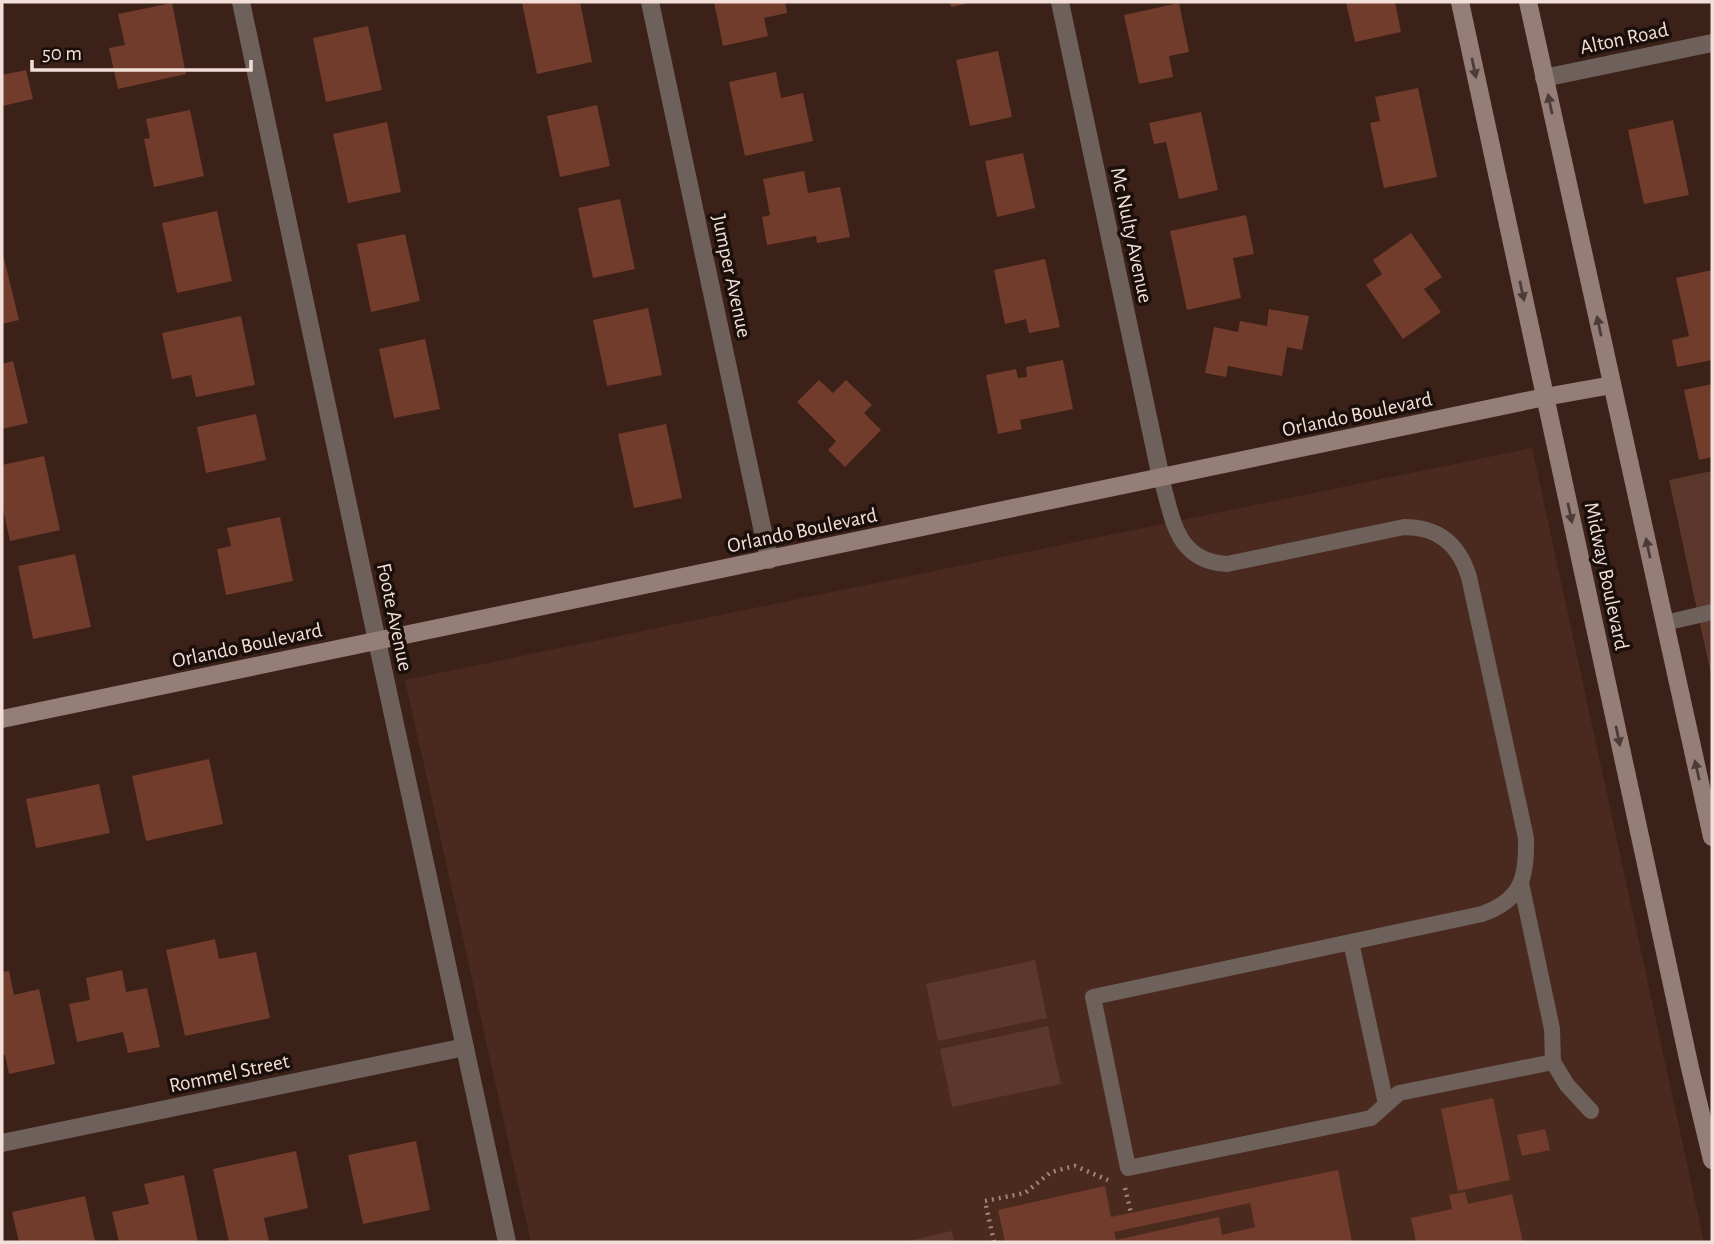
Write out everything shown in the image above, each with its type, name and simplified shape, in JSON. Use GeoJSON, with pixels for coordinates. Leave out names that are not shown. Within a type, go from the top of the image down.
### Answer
{"type":"FeatureCollection","features":[{"type":"Feature","properties":{"kind":"street","name":"Foote Avenue"},"geometry":{"type":"LineString","coordinates":[[242,2],[507,1242]]}},
{"type":"Feature","properties":{"kind":"street","name":"Jumper Avenue"},"geometry":{"type":"LineString","coordinates":[[650,2],[769,560]]}},
{"type":"Feature","properties":{"kind":"street","name":"Mc Nulty Avenue"},"geometry":{"type":"LineString","coordinates":[[1060,2],[1161,478]]}},
{"type":"Feature","properties":{"kind":"street","name":"Midway Boulevard"},"geometry":{"type":"LineString","coordinates":[[1460,2],[1712,1160]]}},
{"type":"Feature","properties":{"kind":"street"},"geometry":{"type":"LineString","coordinates":[[1528,2],[1712,837]]}},
{"type":"Feature","properties":{"kind":"street","name":"Alton Road"},"geometry":{"type":"LineString","coordinates":[[1545,78],[1712,43]]}},
{"type":"Feature","properties":{"kind":"street","name":"Orlando Boulevard"},"geometry":{"type":"LineString","coordinates":[[2,719],[1612,384]]}},
{"type":"Feature","properties":{"kind":"street","name":"Rommel Street"},"geometry":{"type":"LineString","coordinates":[[2,1143],[465,1047]]}},
{"type":"Feature","properties":{"kind":"lane"},"geometry":{"type":"LineString","coordinates":[[1161,478],[1172,522],[1180,539],[1191,552],[1212,562],[1227,565],[1404,527],[1426,529],[1452,545],[1465,562],[1469,577],[1526,838],[1525,870],[1514,896],[1492,910],[1093,997],[1128,1168],[1370,1118],[1399,1093],[1552,1062]]}},
{"type":"Feature","properties":{"kind":"lane"},"geometry":{"type":"LineString","coordinates":[[1665,623],[1712,612]]}},
{"type":"Feature","properties":{"kind":"lane"},"geometry":{"type":"LineString","coordinates":[[1521,883],[1552,1030],[1552,1062],[1591,1111]]}},
{"type":"Feature","properties":{"kind":"lane"},"geometry":{"type":"LineString","coordinates":[[1351,942],[1386,1104]]}},
{"type":"Feature","properties":{"kind":"path"},"geometry":{"type":"LineString","coordinates":[[994,1242],[985,1201],[1025,1193],[1051,1172],[1075,1166],[1112,1181]]}},
{"type":"Feature","properties":{"kind":"path"},"geometry":{"type":"LineString","coordinates":[[1124,1187],[1130,1213]]}},
{"type":"Feature","properties":{"kind":"shaded area"},"geometry":{"type":"Polygon","coordinates":[[[1532,448],[1704,1242],[531,1242],[405,680],[1532,448]]]}},
{"type":"Feature","properties":{"kind":"shaded area"},"geometry":{"type":"Polygon","coordinates":[[[1712,471],[1712,679],[1669,480],[1712,471]]]}},
{"type":"Feature","properties":{"kind":"shaded area"},"geometry":{"type":"Polygon","coordinates":[[[1035,960],[1047,1018],[938,1041],[926,984],[1035,960]]]}},
{"type":"Feature","properties":{"kind":"shaded area"},"geometry":{"type":"Polygon","coordinates":[[[1048,1026],[1061,1084],[952,1107],[940,1049],[1048,1026]]]}},
{"type":"Feature","properties":{"kind":"shaded area"},"geometry":{"type":"Polygon","coordinates":[[[952,1231],[954,1242],[904,1242],[952,1231]]]}},
{"type":"Feature","properties":{"kind":"building"},"geometry":{"type":"Polygon","coordinates":[[[580,2],[592,62],[537,74],[522,3],[580,2]]]}},
{"type":"Feature","properties":{"kind":"building"},"geometry":{"type":"Polygon","coordinates":[[[714,2],[785,2],[787,13],[764,18],[768,36],[723,46],[714,2]]]}},
{"type":"Feature","properties":{"kind":"building"},"geometry":{"type":"Polygon","coordinates":[[[950,2],[970,2],[970,3],[951,7],[950,2]]]}},
{"type":"Feature","properties":{"kind":"building"},"geometry":{"type":"Polygon","coordinates":[[[1346,2],[1395,2],[1401,32],[1355,42],[1346,2]]]}},
{"type":"Feature","properties":{"kind":"building"},"geometry":{"type":"Polygon","coordinates":[[[172,3],[186,74],[118,89],[109,48],[125,45],[118,14],[172,3]]]}},
{"type":"Feature","properties":{"kind":"building"},"geometry":{"type":"Polygon","coordinates":[[[1179,3],[1189,52],[1169,56],[1173,77],[1139,84],[1124,15],[1179,3]]]}},
{"type":"Feature","properties":{"kind":"building"},"geometry":{"type":"Polygon","coordinates":[[[368,26],[382,90],[326,102],[313,38],[368,26]]]}},
{"type":"Feature","properties":{"kind":"building"},"geometry":{"type":"Polygon","coordinates":[[[998,51],[1012,117],[970,126],[956,60],[998,51]]]}},
{"type":"Feature","properties":{"kind":"building"},"geometry":{"type":"Polygon","coordinates":[[[26,70],[33,99],[2,106],[2,75],[26,70]]]}},
{"type":"Feature","properties":{"kind":"building"},"geometry":{"type":"Polygon","coordinates":[[[776,72],[781,98],[803,93],[813,141],[745,156],[729,82],[776,72]]]}},
{"type":"Feature","properties":{"kind":"building"},"geometry":{"type":"Polygon","coordinates":[[[1418,88],[1437,177],[1384,188],[1370,123],[1380,121],[1375,97],[1418,88]]]}},
{"type":"Feature","properties":{"kind":"building"},"geometry":{"type":"Polygon","coordinates":[[[597,105],[610,166],[560,177],[547,116],[597,105]]]}},
{"type":"Feature","properties":{"kind":"building"},"geometry":{"type":"Polygon","coordinates":[[[190,110],[204,176],[154,187],[144,139],[150,138],[146,119],[190,110]]]}},
{"type":"Feature","properties":{"kind":"building"},"geometry":{"type":"Polygon","coordinates":[[[1201,112],[1218,190],[1179,199],[1166,142],[1154,144],[1149,123],[1201,112]]]}},
{"type":"Feature","properties":{"kind":"building"},"geometry":{"type":"Polygon","coordinates":[[[1673,120],[1689,195],[1644,204],[1628,130],[1673,120]]]}},
{"type":"Feature","properties":{"kind":"building"},"geometry":{"type":"Polygon","coordinates":[[[387,122],[401,192],[348,203],[333,134],[387,122]]]}},
{"type":"Feature","properties":{"kind":"building"},"geometry":{"type":"Polygon","coordinates":[[[1023,153],[1035,208],[997,217],[985,161],[1023,153]]]}},
{"type":"Feature","properties":{"kind":"building"},"geometry":{"type":"Polygon","coordinates":[[[804,171],[808,193],[840,187],[850,237],[817,243],[816,236],[767,245],[762,217],[770,215],[763,179],[804,171]]]}},
{"type":"Feature","properties":{"kind":"building"},"geometry":{"type":"Polygon","coordinates":[[[620,199],[635,269],[593,278],[578,208],[620,199]]]}},
{"type":"Feature","properties":{"kind":"building"},"geometry":{"type":"Polygon","coordinates":[[[217,211],[232,281],[177,293],[162,223],[217,211]]]}},
{"type":"Feature","properties":{"kind":"building"},"geometry":{"type":"Polygon","coordinates":[[[1246,215],[1254,254],[1233,258],[1241,298],[1187,310],[1170,231],[1246,215]]]}},
{"type":"Feature","properties":{"kind":"building"},"geometry":{"type":"Polygon","coordinates":[[[1411,233],[1442,277],[1424,289],[1441,312],[1403,339],[1366,285],[1382,274],[1373,260],[1411,233]]]}},
{"type":"Feature","properties":{"kind":"building"},"geometry":{"type":"Polygon","coordinates":[[[405,234],[420,301],[371,312],[357,244],[405,234]]]}},
{"type":"Feature","properties":{"kind":"building"},"geometry":{"type":"Polygon","coordinates":[[[2,250],[19,320],[2,324],[2,250]]]}},
{"type":"Feature","properties":{"kind":"building"},"geometry":{"type":"Polygon","coordinates":[[[1045,259],[1060,327],[1029,333],[1026,319],[1005,324],[994,270],[1045,259]]]}},
{"type":"Feature","properties":{"kind":"building"},"geometry":{"type":"Polygon","coordinates":[[[1712,270],[1712,360],[1677,367],[1672,340],[1689,336],[1676,278],[1712,270]]]}},
{"type":"Feature","properties":{"kind":"building"},"geometry":{"type":"Polygon","coordinates":[[[648,308],[662,375],[607,386],[593,320],[648,308]]]}},
{"type":"Feature","properties":{"kind":"building"},"geometry":{"type":"Polygon","coordinates":[[[1269,309],[1309,316],[1302,350],[1287,347],[1282,376],[1228,366],[1226,377],[1205,373],[1214,327],[1238,332],[1240,321],[1267,326],[1269,309]]]}},
{"type":"Feature","properties":{"kind":"building"},"geometry":{"type":"Polygon","coordinates":[[[241,316],[255,385],[196,397],[191,375],[172,379],[162,333],[241,316]]]}},
{"type":"Feature","properties":{"kind":"building"},"geometry":{"type":"Polygon","coordinates":[[[425,339],[440,409],[394,418],[379,349],[425,339]]]}},
{"type":"Feature","properties":{"kind":"building"},"geometry":{"type":"Polygon","coordinates":[[[1063,360],[1073,409],[1020,420],[1022,429],[998,434],[986,375],[1016,369],[1018,378],[1027,377],[1026,367],[1063,360]]]}},
{"type":"Feature","properties":{"kind":"building"},"geometry":{"type":"Polygon","coordinates":[[[13,361],[28,423],[2,429],[2,364],[13,361]]]}},
{"type":"Feature","properties":{"kind":"building"},"geometry":{"type":"Polygon","coordinates":[[[819,380],[833,393],[846,380],[872,405],[864,413],[881,430],[845,467],[828,450],[836,441],[797,402],[819,380]]]}},
{"type":"Feature","properties":{"kind":"building"},"geometry":{"type":"Polygon","coordinates":[[[1712,384],[1712,457],[1699,460],[1684,390],[1712,384]]]}},
{"type":"Feature","properties":{"kind":"building"},"geometry":{"type":"Polygon","coordinates":[[[256,414],[266,460],[206,473],[197,427],[256,414]]]}},
{"type":"Feature","properties":{"kind":"building"},"geometry":{"type":"Polygon","coordinates":[[[666,424],[682,498],[634,508],[618,434],[666,424]]]}},
{"type":"Feature","properties":{"kind":"building"},"geometry":{"type":"Polygon","coordinates":[[[44,456],[60,530],[10,541],[2,504],[2,465],[44,456]]]}},
{"type":"Feature","properties":{"kind":"building"},"geometry":{"type":"Polygon","coordinates":[[[280,517],[293,581],[226,595],[217,549],[231,546],[227,528],[280,517]]]}},
{"type":"Feature","properties":{"kind":"building"},"geometry":{"type":"Polygon","coordinates":[[[75,554],[91,627],[33,639],[18,566],[75,554]]]}},
{"type":"Feature","properties":{"kind":"building"},"geometry":{"type":"Polygon","coordinates":[[[209,759],[223,824],[146,841],[132,776],[209,759]]]}},
{"type":"Feature","properties":{"kind":"building"},"geometry":{"type":"Polygon","coordinates":[[[99,784],[110,833],[36,848],[26,799],[99,784]]]}},
{"type":"Feature","properties":{"kind":"building"},"geometry":{"type":"Polygon","coordinates":[[[215,939],[219,959],[256,952],[270,1018],[185,1036],[166,950],[215,939]]]}},
{"type":"Feature","properties":{"kind":"building"},"geometry":{"type":"Polygon","coordinates":[[[122,970],[126,992],[147,988],[160,1047],[128,1053],[123,1032],[77,1042],[69,1004],[90,1000],[86,978],[122,970]]]}},
{"type":"Feature","properties":{"kind":"building"},"geometry":{"type":"Polygon","coordinates":[[[9,971],[14,995],[39,989],[55,1064],[9,1074],[5,1055],[2,1056],[2,972],[9,971]]]}},
{"type":"Feature","properties":{"kind":"building"},"geometry":{"type":"Polygon","coordinates":[[[1493,1098],[1510,1180],[1458,1191],[1441,1109],[1493,1098]]]}},
{"type":"Feature","properties":{"kind":"building"},"geometry":{"type":"Polygon","coordinates":[[[1545,1129],[1550,1150],[1522,1156],[1517,1135],[1545,1129]]]}},
{"type":"Feature","properties":{"kind":"building"},"geometry":{"type":"Polygon","coordinates":[[[416,1141],[430,1210],[363,1224],[348,1155],[416,1141]]]}},
{"type":"Feature","properties":{"kind":"building"},"geometry":{"type":"Polygon","coordinates":[[[296,1151],[308,1208],[264,1218],[269,1242],[229,1242],[213,1169],[296,1151]]]}},
{"type":"Feature","properties":{"kind":"building"},"geometry":{"type":"Polygon","coordinates":[[[1338,1170],[1352,1242],[1005,1242],[998,1210],[1105,1186],[1111,1217],[1338,1170]],[[1250,1203],[1114,1232],[1116,1240],[1219,1217],[1222,1235],[1255,1227],[1250,1203]]]}},
{"type":"Feature","properties":{"kind":"building"},"geometry":{"type":"Polygon","coordinates":[[[184,1175],[198,1242],[119,1242],[112,1212],[149,1204],[144,1184],[184,1175]]]}},
{"type":"Feature","properties":{"kind":"building"},"geometry":{"type":"Polygon","coordinates":[[[1465,1192],[1468,1204],[1512,1194],[1523,1242],[1416,1242],[1411,1218],[1452,1209],[1449,1195],[1465,1192]]]}},
{"type":"Feature","properties":{"kind":"building"},"geometry":{"type":"Polygon","coordinates":[[[85,1196],[95,1241],[19,1242],[12,1212],[85,1196]]]}}]}
